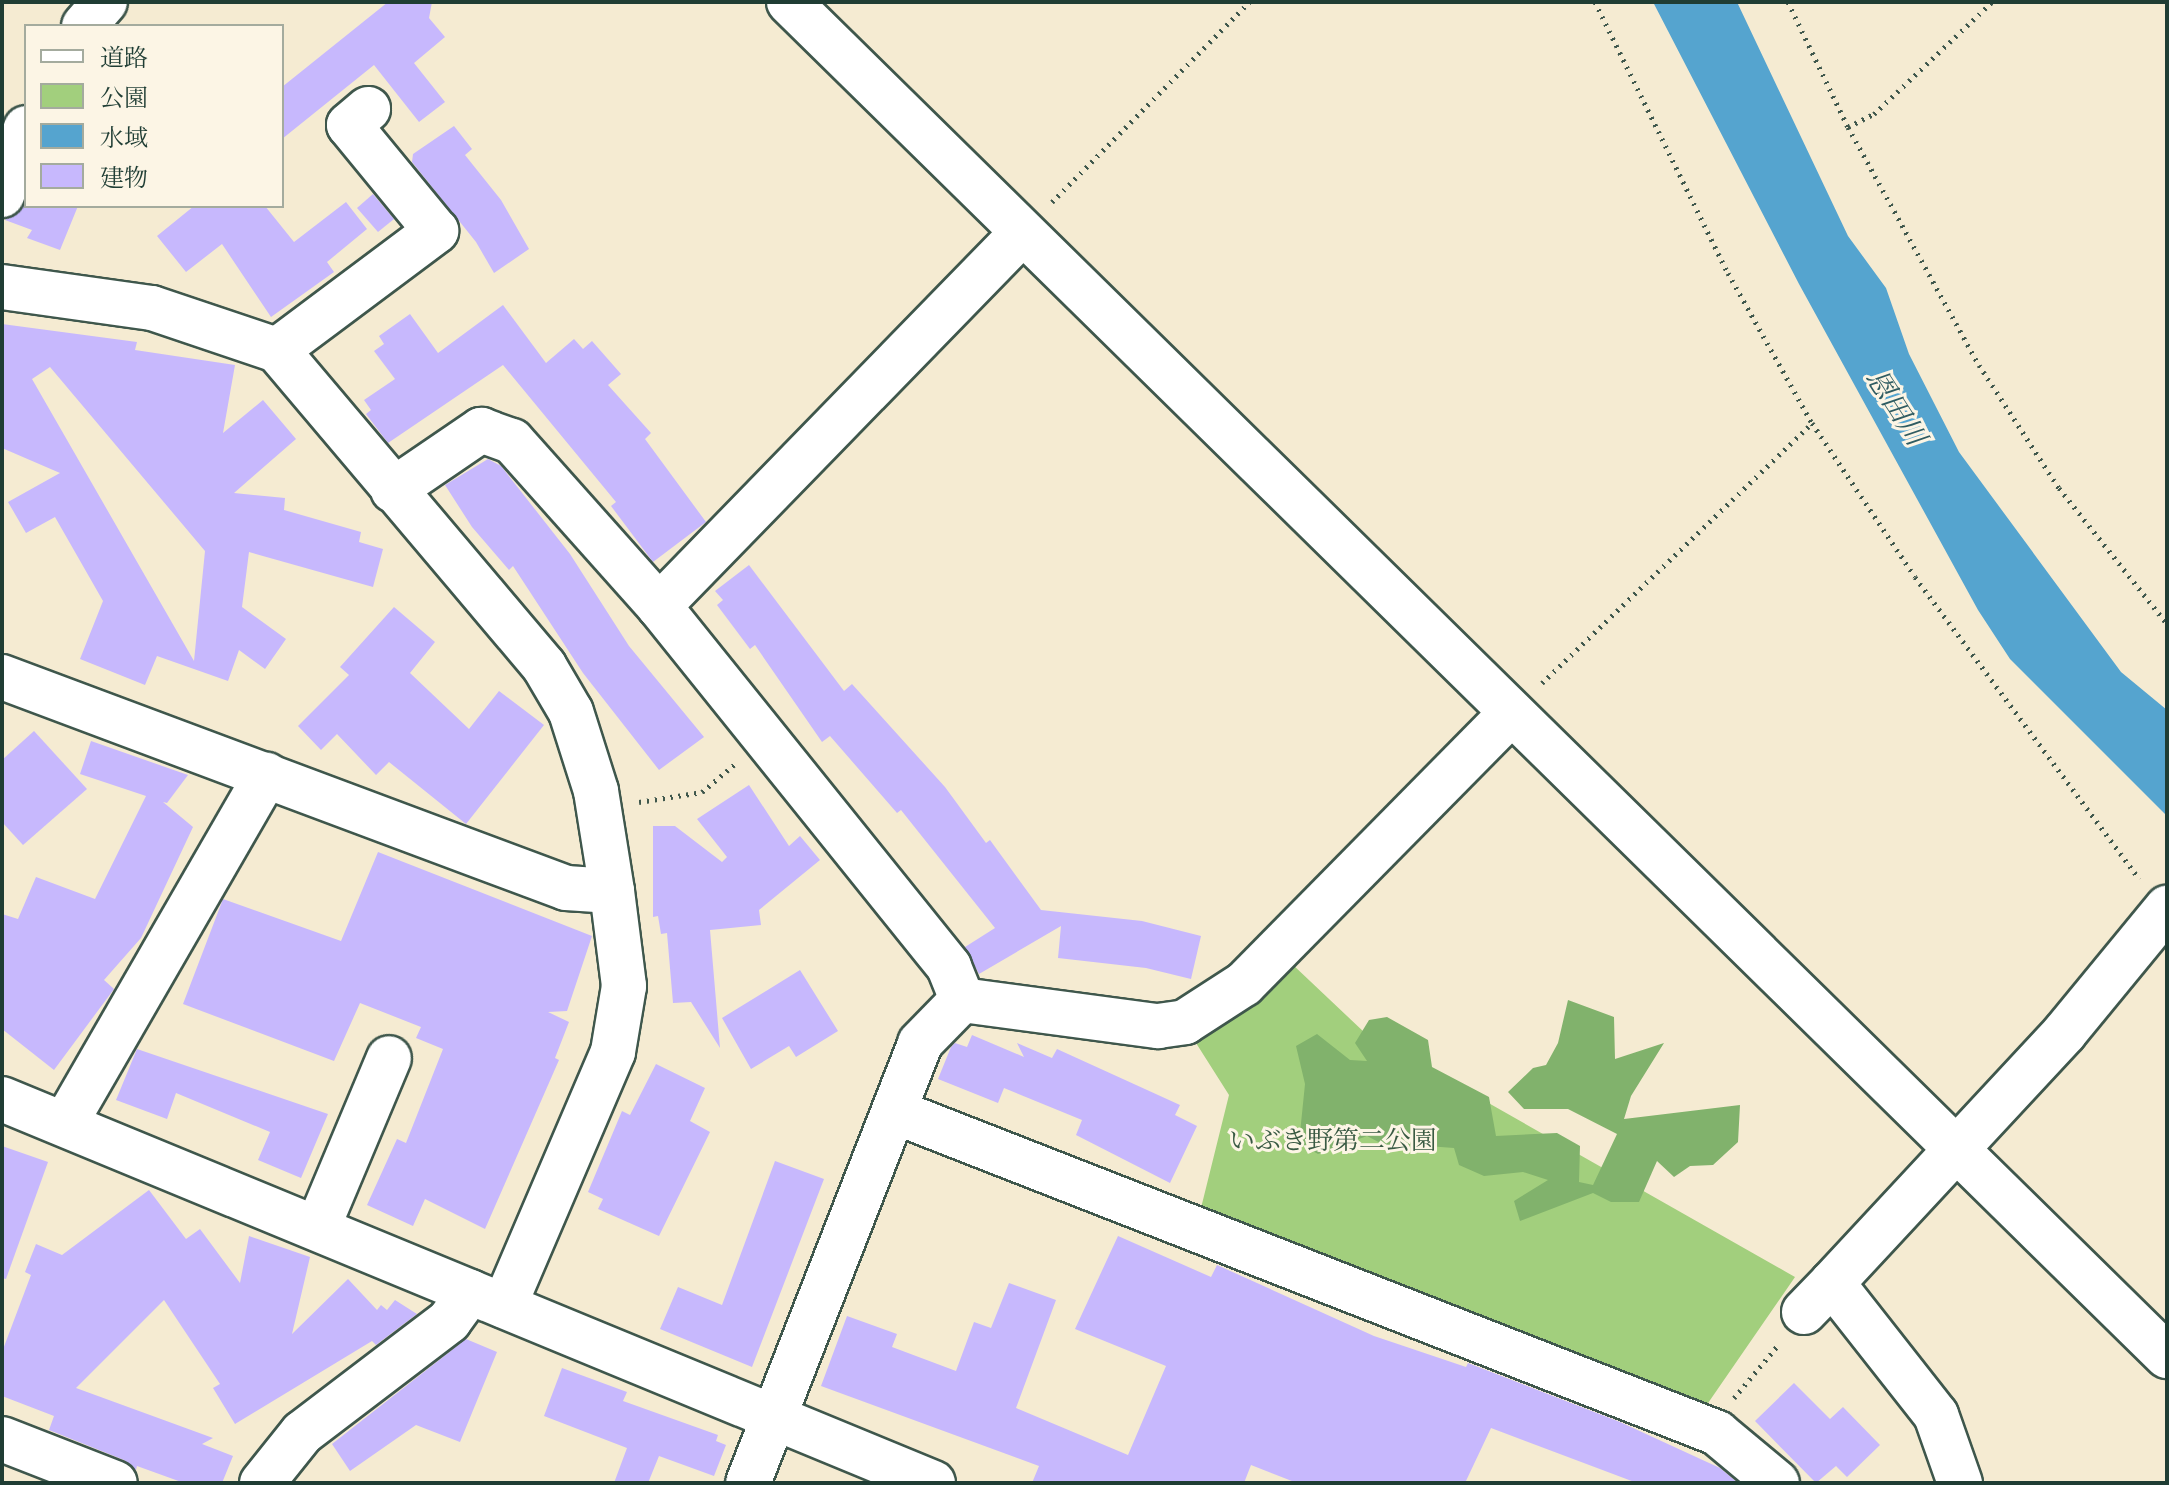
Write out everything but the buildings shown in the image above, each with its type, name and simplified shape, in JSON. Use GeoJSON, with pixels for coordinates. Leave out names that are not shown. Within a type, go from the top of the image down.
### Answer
{"type":"FeatureCollection","features":[{"type":"Feature","properties":{"kind":"street"},"geometry":{"type":"LineString","coordinates":[[86,24],[105,2]]}},
{"type":"Feature","properties":{"kind":"street"},"geometry":{"type":"LineString","coordinates":[[789,2],[1021,234],[2167,1356]]}},
{"type":"Feature","properties":{"kind":"street"},"geometry":{"type":"LineString","coordinates":[[277,350],[436,231],[348,124]]}},
{"type":"Feature","properties":{"kind":"street"},"geometry":{"type":"LineString","coordinates":[[2,195],[24,134]]}},
{"type":"Feature","properties":{"kind":"street"},"geometry":{"type":"LineString","coordinates":[[659,606],[1021,234]]}},
{"type":"Feature","properties":{"kind":"street"},"geometry":{"type":"LineString","coordinates":[[2,287],[152,308],[277,350],[544,666],[571,712],[596,791],[624,986],[613,1052],[487,1299],[449,1321],[302,1433],[262,1483]]}},
{"type":"Feature","properties":{"kind":"street"},"geometry":{"type":"LineString","coordinates":[[393,490],[481,430],[512,441],[659,606],[949,967],[962,1000]]}},
{"type":"Feature","properties":{"kind":"street"},"geometry":{"type":"LineString","coordinates":[[5,683],[266,775],[566,888],[612,891]]}},
{"type":"Feature","properties":{"kind":"street"},"geometry":{"type":"LineString","coordinates":[[962,1000],[1158,1026],[1185,1022],[1244,984],[1511,713]]}},
{"type":"Feature","properties":{"kind":"street"},"geometry":{"type":"LineString","coordinates":[[66,1122],[266,775]]}},
{"type":"Feature","properties":{"kind":"street"},"geometry":{"type":"LineString","coordinates":[[1960,1483],[1936,1415],[1818,1298],[2065,1032],[2165,911]]}},
{"type":"Feature","properties":{"kind":"street"},"geometry":{"type":"LineString","coordinates":[[748,1483],[896,1112],[920,1043],[962,1000]]}},
{"type":"Feature","properties":{"kind":"street"},"geometry":{"type":"LineString","coordinates":[[318,1227],[389,1058]]}},
{"type":"Feature","properties":{"kind":"street"},"geometry":{"type":"LineString","coordinates":[[2,1099],[66,1122],[933,1483]]}},
{"type":"Feature","properties":{"kind":"street"},"geometry":{"type":"LineString","coordinates":[[896,1112],[1717,1433],[1777,1483]]}},
{"type":"Feature","properties":{"kind":"street"},"geometry":{"type":"LineString","coordinates":[[2,1439],[115,1483]]}},
{"type":"Feature","properties":{"kind":"path"},"geometry":{"type":"LineString","coordinates":[[1021,234],[1249,2]]}},
{"type":"Feature","properties":{"kind":"path"},"geometry":{"type":"LineString","coordinates":[[1595,2],[1728,273],[1812,423],[1915,577],[2165,911]]}},
{"type":"Feature","properties":{"kind":"path"},"geometry":{"type":"LineString","coordinates":[[1788,2],[1848,127],[1979,365],[2059,488],[2167,624]]}},
{"type":"Feature","properties":{"kind":"path"},"geometry":{"type":"LineString","coordinates":[[1848,127],[1874,114],[1992,2]]}},
{"type":"Feature","properties":{"kind":"path"},"geometry":{"type":"LineString","coordinates":[[1511,713],[1772,457],[1812,423]]}},
{"type":"Feature","properties":{"kind":"path"},"geometry":{"type":"LineString","coordinates":[[632,803],[702,792],[731,767]]}},
{"type":"Feature","properties":{"kind":"path"},"geometry":{"type":"LineString","coordinates":[[1730,1403],[1818,1298]]}},
{"type":"Feature","properties":{"kind":"green space","name":"いぶき野第二公園"},"geometry":{"type":"Polygon","coordinates":[[[1292,964],[1365,1033],[1795,1277],[1706,1406],[1201,1208],[1229,1095],[1196,1043],[1261,999],[1292,964]]]}},
{"type":"Feature","properties":{"kind":"green space"},"geometry":{"type":"Polygon","coordinates":[[[1568,1000],[1614,1017],[1615,1059],[1664,1043],[1631,1096],[1624,1119],[1740,1105],[1738,1142],[1713,1165],[1690,1166],[1674,1177],[1657,1161],[1639,1202],[1611,1202],[1593,1193],[1520,1221],[1514,1201],[1548,1180],[1523,1172],[1484,1176],[1459,1165],[1454,1148],[1414,1145],[1392,1149],[1367,1136],[1318,1154],[1299,1143],[1305,1084],[1296,1046],[1317,1034],[1350,1060],[1367,1061],[1355,1043],[1369,1020],[1387,1017],[1428,1040],[1432,1067],[1489,1097],[1496,1136],[1557,1133],[1580,1146],[1579,1182],[1593,1185],[1617,1134],[1568,1109],[1524,1109],[1508,1092],[1533,1068],[1546,1065],[1558,1043],[1568,1000]]]}},
{"type":"Feature","properties":{"kind":"water","name":"恩田川"},"geometry":{"type":"Polygon","coordinates":[[[1653,2],[1737,2],[1848,236],[1886,288],[1909,354],[1959,452],[2121,672],[2167,710],[2167,816],[2010,659],[1978,610],[1799,284],[1653,2]]]}}]}
